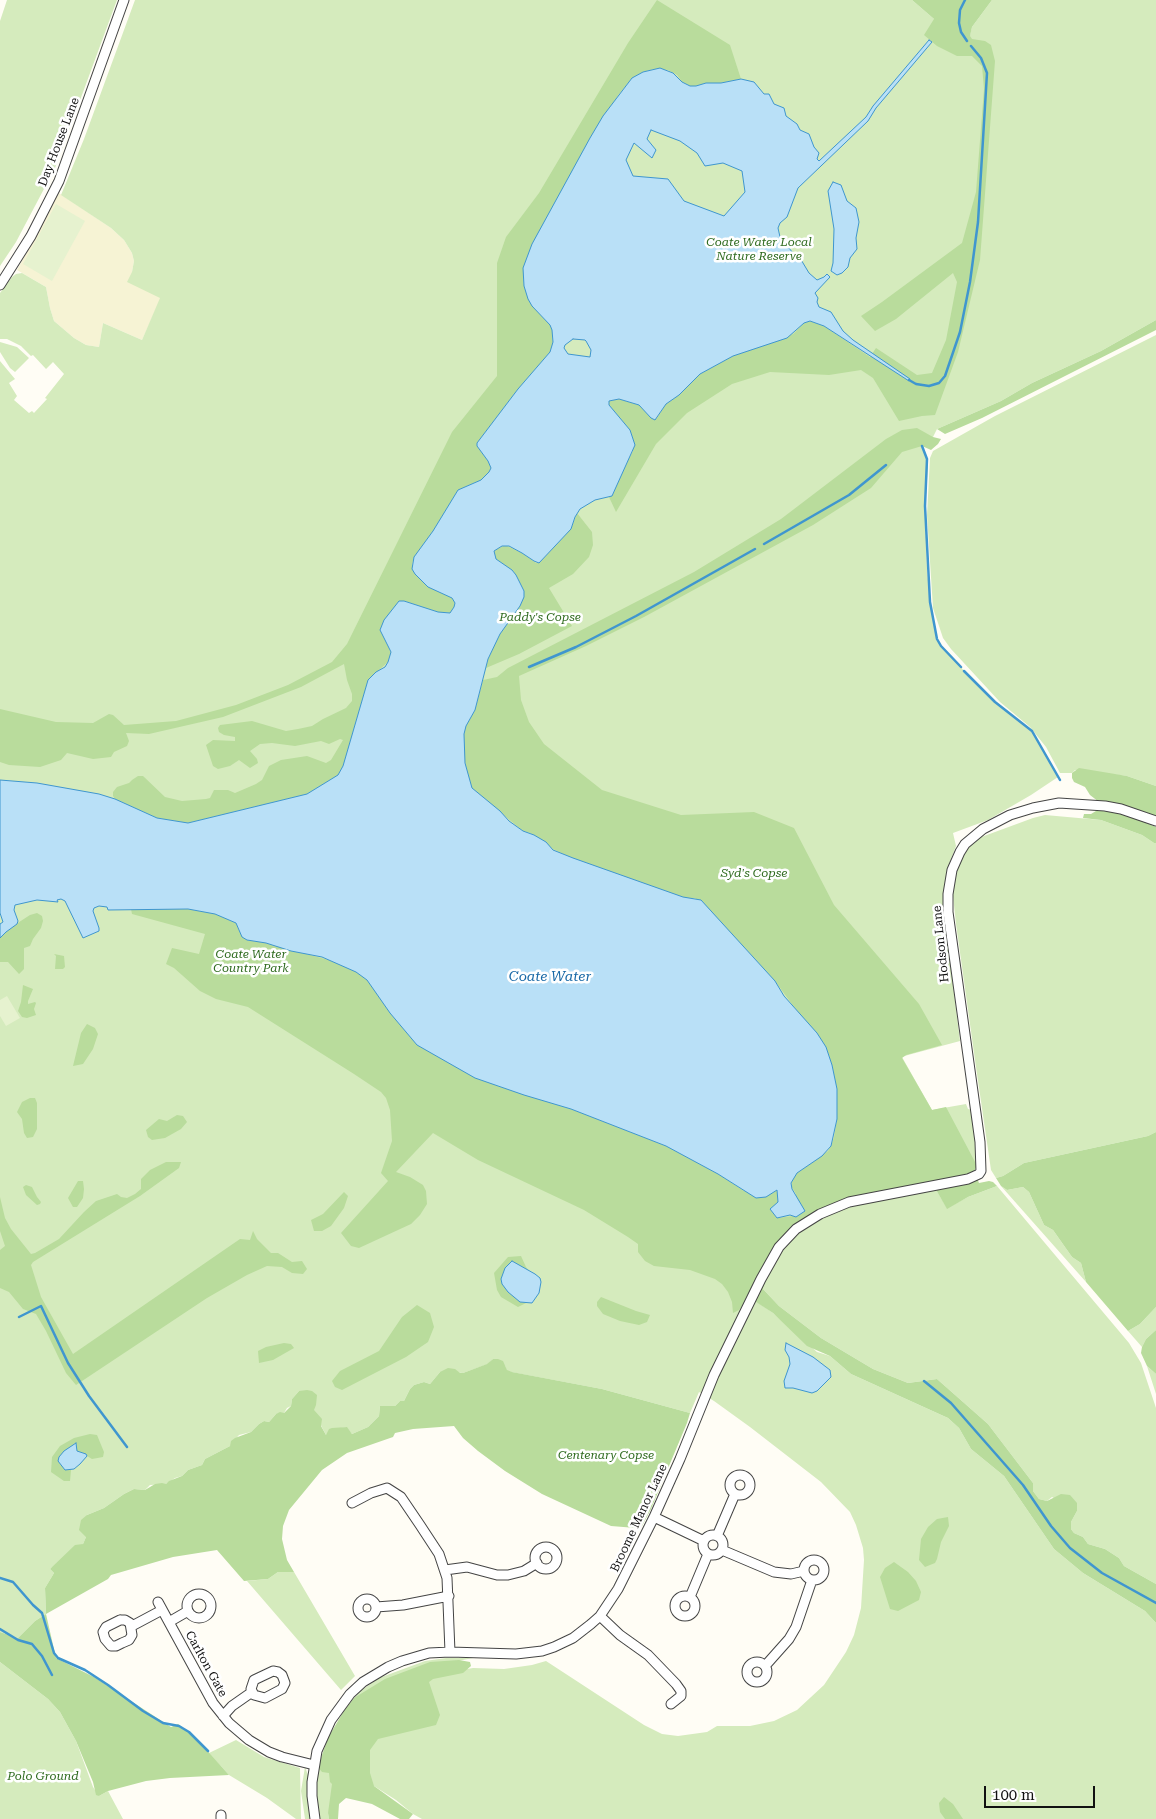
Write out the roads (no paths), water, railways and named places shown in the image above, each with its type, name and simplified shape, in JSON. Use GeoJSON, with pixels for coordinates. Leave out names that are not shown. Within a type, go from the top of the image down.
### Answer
{"type":"FeatureCollection","features":[{"type":"Feature","properties":{"kind":"street","name":"Day House Lane"},"geometry":{"type":"LineString","coordinates":[[0,286],[31,236],[59,181],[124,0]]}},
{"type":"Feature","properties":{"kind":"street","name":"Hodson Lane"},"geometry":{"type":"LineString","coordinates":[[968,1179],[979,1174],[982,1168],[948,912],[950,881],[960,852],[972,837],[995,822],[1022,811],[1044,806],[1075,803],[1105,806],[1121,809],[1156,821]]}},
{"type":"Feature","properties":{"kind":"street","name":"Broome Manor Lane"},"geometry":{"type":"LineString","coordinates":[[315,1819],[312,1796],[317,1751],[331,1720],[350,1694],[364,1682],[388,1666],[429,1653],[516,1654],[542,1651],[573,1638],[600,1616],[618,1589],[654,1517],[718,1367],[761,1279],[772,1258],[796,1229],[820,1214],[849,1202],[968,1179]]}},
{"type":"Feature","properties":{"kind":"street"},"geometry":{"type":"LineString","coordinates":[[352,1503],[363,1502],[383,1488],[397,1493],[439,1554],[445,1570],[449,1596],[450,1652]]}},
{"type":"Feature","properties":{"kind":"street"},"geometry":{"type":"LineString","coordinates":[[717,1536],[735,1494]]}},
{"type":"Feature","properties":{"kind":"street"},"geometry":{"type":"LineString","coordinates":[[654,1517],[704,1541]]}},
{"type":"Feature","properties":{"kind":"street"},"geometry":{"type":"LineString","coordinates":[[708,1554],[704,1549],[704,1541],[711,1535],[717,1536],[722,1542],[722,1550]]}},
{"type":"Feature","properties":{"kind":"street"},"geometry":{"type":"LineString","coordinates":[[708,1554],[717,1554],[722,1550]]}},
{"type":"Feature","properties":{"kind":"street"},"geometry":{"type":"LineString","coordinates":[[722,1550],[774,1572],[790,1574],[804,1571]]}},
{"type":"Feature","properties":{"kind":"street"},"geometry":{"type":"LineString","coordinates":[[690,1596],[708,1554]]}},
{"type":"Feature","properties":{"kind":"street"},"geometry":{"type":"LineString","coordinates":[[815,1560],[824,1567],[824,1573],[820,1578],[812,1580],[807,1577],[804,1571],[805,1565],[809,1561],[815,1560]]}},
{"type":"Feature","properties":{"kind":"street"},"geometry":{"type":"LineString","coordinates":[[445,1570],[467,1566],[497,1575],[508,1575],[524,1570],[537,1562]]}},
{"type":"Feature","properties":{"kind":"street"},"geometry":{"type":"LineString","coordinates":[[765,1666],[789,1639],[796,1627],[812,1580]]}},
{"type":"Feature","properties":{"kind":"street"},"geometry":{"type":"LineString","coordinates":[[376,1606],[403,1606],[449,1596]]}},
{"type":"Feature","properties":{"kind":"street","name":"Carlton Gate"},"geometry":{"type":"LineString","coordinates":[[132,1626],[160,1606],[213,1703],[238,1732],[260,1747],[282,1757],[314,1765]]}},
{"type":"Feature","properties":{"kind":"street","name":"Carlton Gate"},"geometry":{"type":"LineString","coordinates":[[169,1622],[188,1612]]}},
{"type":"Feature","properties":{"kind":"street"},"geometry":{"type":"LineString","coordinates":[[600,1616],[629,1642],[638,1646],[676,1684],[681,1691],[681,1696],[671,1704]]}},
{"type":"Feature","properties":{"kind":"street","name":"Carlton Gate"},"geometry":{"type":"LineString","coordinates":[[223,1716],[232,1706],[252,1692]]}},
{"type":"Feature","properties":{"kind":"water","name":"Coate Water"},"geometry":{"type":"Polygon","coordinates":[[[929,40],[932,42],[876,108],[868,121],[798,188],[787,217],[780,223],[778,228],[780,237],[793,253],[800,258],[809,273],[817,280],[827,274],[830,277],[815,293],[818,298],[819,307],[831,312],[843,331],[853,340],[910,379],[909,381],[824,326],[810,321],[804,323],[787,338],[733,356],[700,374],[679,395],[666,404],[655,420],[639,405],[619,399],[609,401],[609,405],[630,430],[635,445],[612,496],[595,500],[580,509],[571,529],[539,563],[509,546],[502,546],[494,551],[496,559],[516,575],[524,591],[524,597],[520,606],[500,634],[488,659],[475,710],[466,726],[464,734],[465,763],[472,788],[509,821],[523,831],[546,842],[553,850],[683,897],[701,900],[775,981],[784,996],[817,1033],[826,1047],[832,1065],[837,1089],[837,1119],[831,1146],[822,1156],[797,1173],[791,1183],[792,1189],[805,1211],[796,1217],[790,1215],[777,1218],[770,1209],[778,1202],[777,1190],[766,1197],[756,1198],[718,1174],[666,1146],[571,1109],[475,1078],[417,1045],[390,1013],[367,980],[356,972],[322,957],[247,940],[242,937],[236,923],[215,914],[188,909],[108,910],[107,907],[99,906],[94,908],[93,911],[99,931],[83,938],[65,901],[61,899],[57,900],[58,902],[37,900],[15,905],[14,910],[18,921],[17,924],[0,938],[0,924],[3,922],[0,913],[0,780],[37,783],[99,794],[157,818],[188,823],[307,794],[338,775],[343,766],[368,680],[385,667],[391,652],[380,630],[384,620],[399,601],[438,612],[450,613],[454,607],[455,603],[452,598],[428,587],[415,574],[412,569],[414,557],[433,531],[458,490],[481,480],[489,472],[491,468],[477,443],[518,389],[550,352],[553,342],[552,330],[528,299],[524,286],[523,268],[532,244],[590,138],[603,116],[632,78],[643,72],[660,68],[673,73],[682,82],[690,86],[741,79],[754,82],[764,94],[769,94],[774,104],[784,108],[786,116],[797,124],[800,130],[809,134],[814,147],[819,153],[817,159],[819,161],[866,117],[873,106],[929,40]],[[651,130],[647,139],[656,150],[652,158],[634,143],[626,160],[633,176],[668,179],[684,201],[724,216],[745,192],[742,171],[723,163],[705,166],[697,153],[680,141],[651,130]],[[573,339],[564,348],[568,354],[590,357],[591,350],[586,341],[573,339]]]}},
{"type":"Feature","properties":{"kind":"water"},"geometry":{"type":"Polygon","coordinates":[[[833,182],[841,185],[847,201],[856,208],[859,222],[856,238],[857,249],[850,258],[848,267],[837,275],[831,271],[834,229],[828,191],[833,182]]]}},
{"type":"Feature","properties":{"kind":"water"},"geometry":{"type":"Polygon","coordinates":[[[512,1261],[540,1278],[539,1293],[532,1303],[520,1302],[502,1284],[501,1279],[505,1268],[512,1261]]]}},
{"type":"Feature","properties":{"kind":"water"},"geometry":{"type":"Polygon","coordinates":[[[786,1343],[813,1357],[830,1370],[831,1377],[817,1391],[812,1393],[785,1388],[784,1381],[790,1364],[785,1350],[786,1343]]]}},
{"type":"Feature","properties":{"kind":"water"},"geometry":{"type":"Polygon","coordinates":[[[76,1443],[77,1451],[87,1456],[74,1469],[65,1470],[58,1461],[59,1457],[76,1443]]]}},
{"type":"Feature","properties":{"kind":"waterway"},"geometry":{"type":"LineString","coordinates":[[965,0],[960,10],[959,23],[961,32],[967,41]]}},
{"type":"Feature","properties":{"kind":"waterway"},"geometry":{"type":"LineString","coordinates":[[909,380],[916,384],[929,386],[939,383],[945,376],[960,332],[970,282],[978,222],[987,73],[981,58],[971,46]]}},
{"type":"Feature","properties":{"kind":"waterway"},"geometry":{"type":"LineString","coordinates":[[922,446],[927,459],[925,506],[930,602],[937,639],[941,646],[961,667]]}},
{"type":"Feature","properties":{"kind":"waterway"},"geometry":{"type":"LineString","coordinates":[[764,544],[849,495],[886,465]]}},
{"type":"Feature","properties":{"kind":"waterway"},"geometry":{"type":"LineString","coordinates":[[529,667],[576,647],[636,616],[755,549]]}},
{"type":"Feature","properties":{"kind":"waterway"},"geometry":{"type":"LineString","coordinates":[[964,671],[995,702],[1032,731],[1060,780]]}},
{"type":"Feature","properties":{"kind":"waterway"},"geometry":{"type":"LineString","coordinates":[[19,1317],[41,1306],[68,1363],[89,1396],[127,1447]]}},
{"type":"Feature","properties":{"kind":"waterway"},"geometry":{"type":"LineString","coordinates":[[924,1381],[951,1403],[1023,1485],[1051,1526],[1070,1548],[1102,1573],[1156,1603]]}},
{"type":"Feature","properties":{"kind":"waterway"},"geometry":{"type":"LineString","coordinates":[[0,1578],[13,1582],[42,1613],[54,1653],[58,1658],[85,1670],[163,1723],[179,1726],[189,1732],[208,1751]]}},
{"type":"Feature","properties":{"kind":"waterway"},"geometry":{"type":"LineString","coordinates":[[0,1629],[18,1640],[32,1644],[42,1656],[52,1675]]}},
{"type":"Feature","properties":{"kind":"park label","name":"Coate Water Local Nature Reserve"},"geometry":{"type":"Point","coordinates":[759,249]}},
{"type":"Feature","properties":{"kind":"park label","name":"Paddy's Copse"},"geometry":{"type":"Point","coordinates":[540,617]}},
{"type":"Feature","properties":{"kind":"park label","name":"Syd's Copse"},"geometry":{"type":"Point","coordinates":[754,873]}},
{"type":"Feature","properties":{"kind":"park label","name":"Coate Water Country Park"},"geometry":{"type":"Point","coordinates":[251,961]}},
{"type":"Feature","properties":{"kind":"park label","name":"Centenary Copse"},"geometry":{"type":"Point","coordinates":[606,1455]}},
{"type":"Feature","properties":{"kind":"park label","name":"Polo Ground"},"geometry":{"type":"Point","coordinates":[43,1776]}}]}
